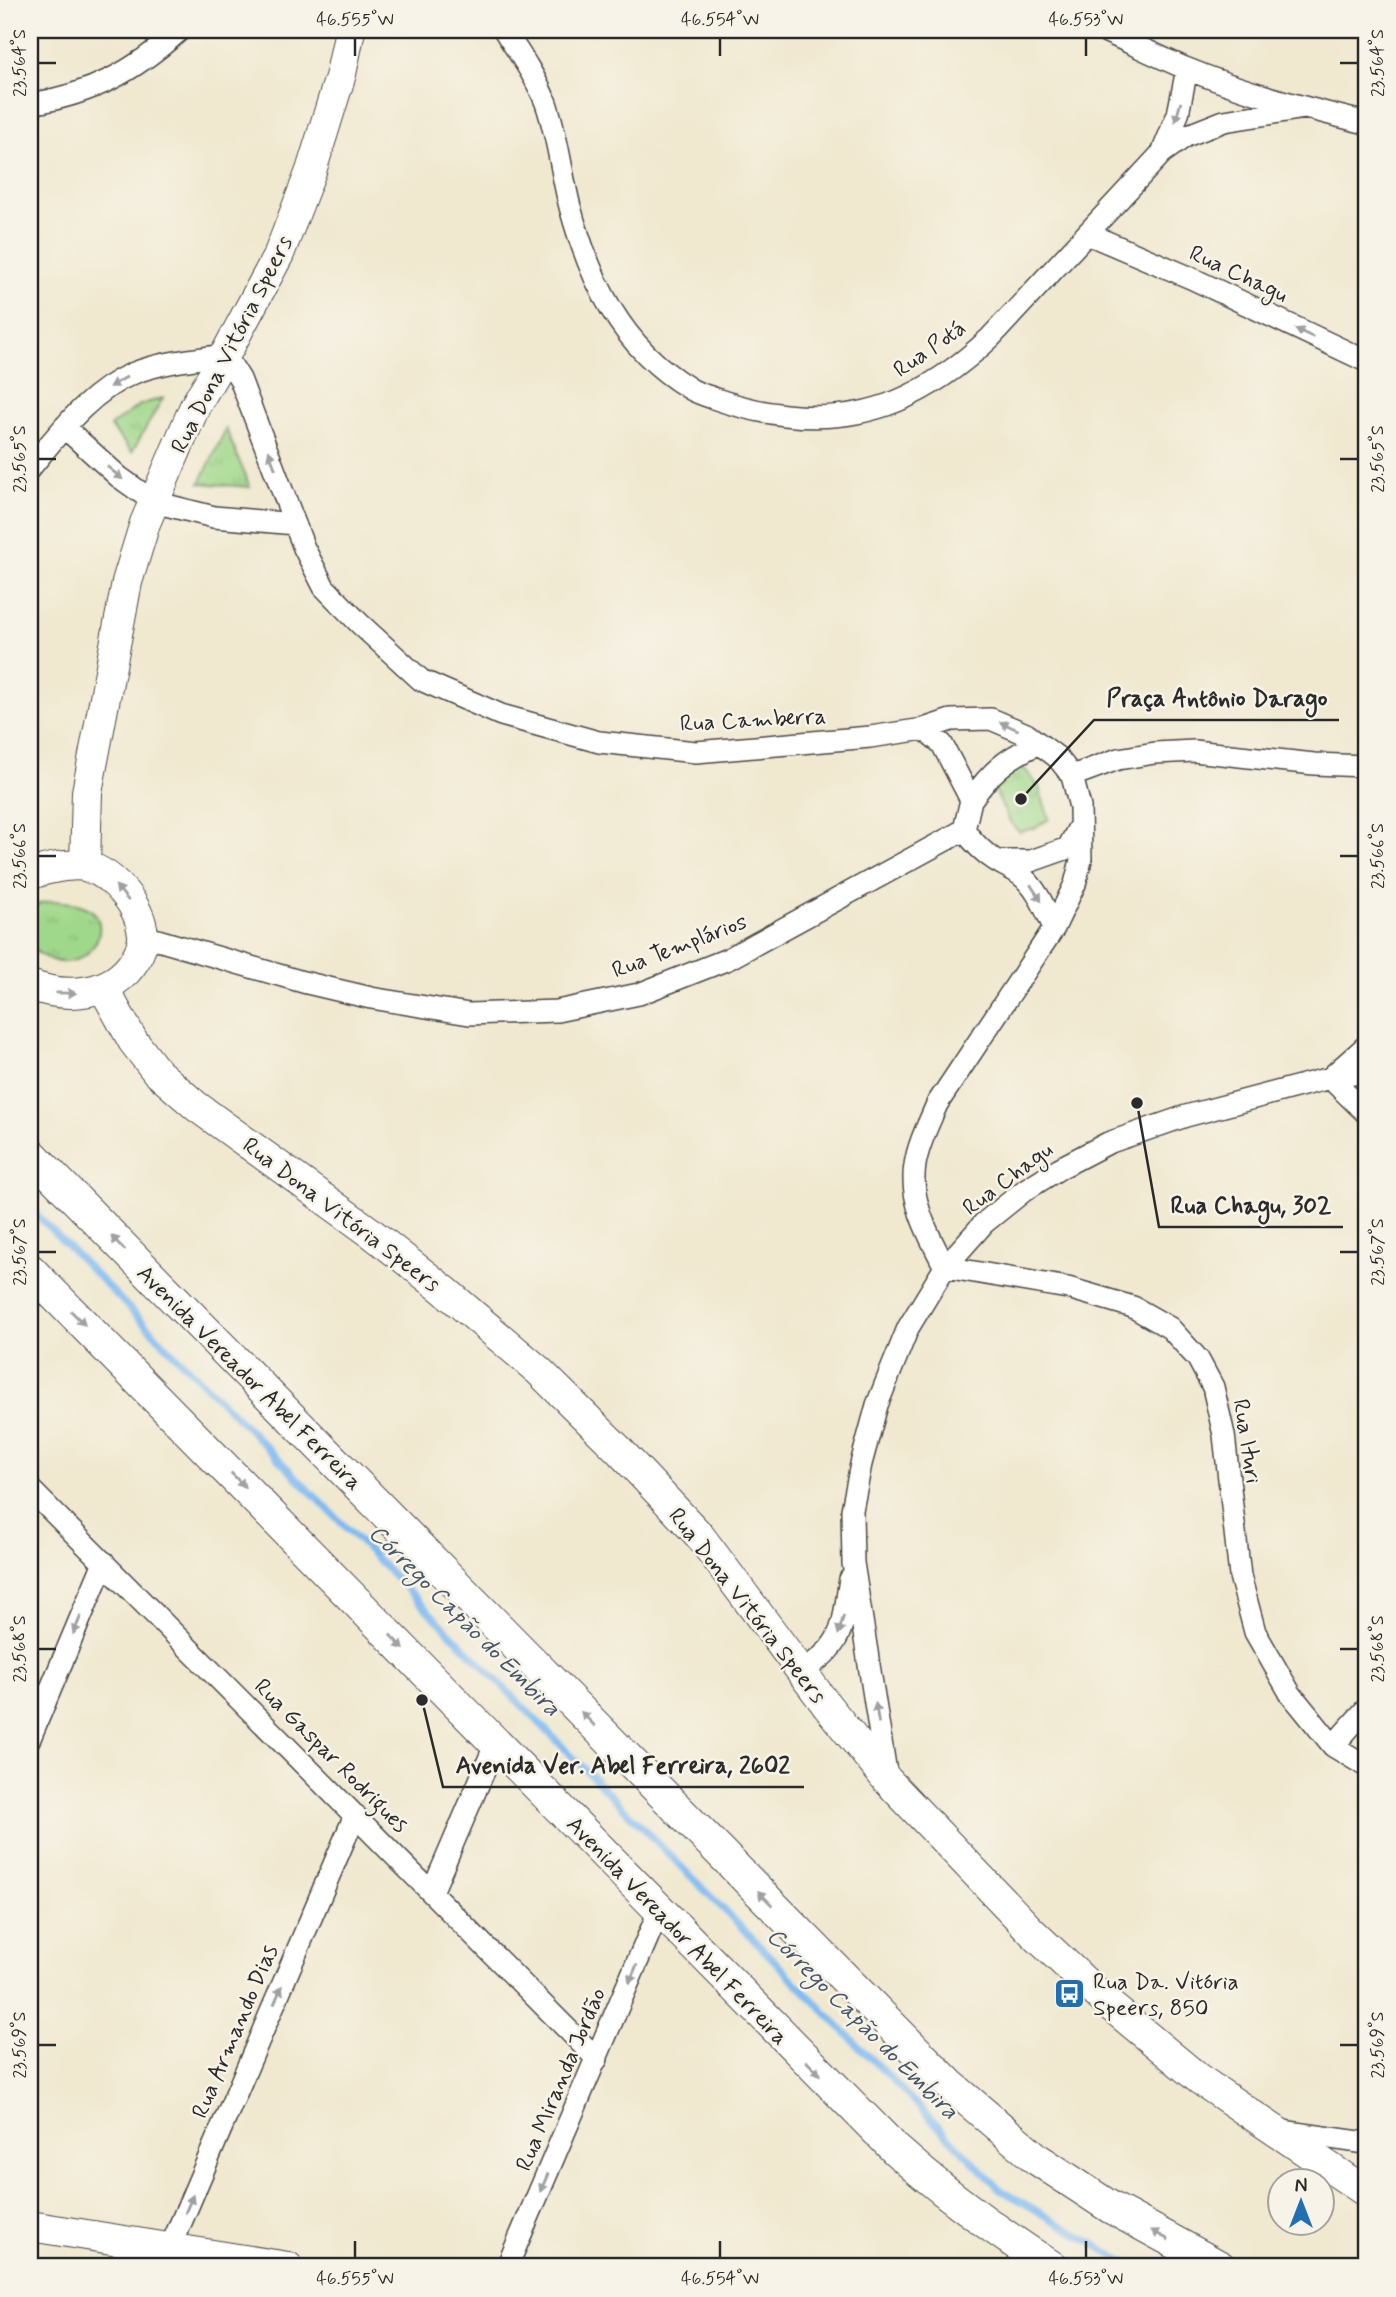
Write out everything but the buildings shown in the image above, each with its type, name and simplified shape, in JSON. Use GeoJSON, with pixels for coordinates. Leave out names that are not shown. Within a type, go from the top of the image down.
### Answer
{"type":"FeatureCollection","features":[{"type":"Feature","properties":{"kind":"main road","name":"Avenida Vereador Abel Ferreira"},"geometry":{"type":"LineString","coordinates":[[30,1153],[950,2085],[1037,2159],[1110,2207],[1220,2267]]}},
{"type":"Feature","properties":{"kind":"main road","name":"Avenida Vereador Abel Ferreira"},"geometry":{"type":"LineString","coordinates":[[30,1269],[895,2150],[977,2218],[1052,2267]]}},
{"type":"Feature","properties":{"kind":"street"},"geometry":{"type":"LineString","coordinates":[[30,104],[56,100],[111,81],[155,53],[180,30]]}},
{"type":"Feature","properties":{"kind":"street","name":"Rua Dona Vitória Speers"},"geometry":{"type":"LineString","coordinates":[[85,865],[87,792],[127,582],[154,502],[195,406],[279,254],[311,171],[341,74],[350,30]]}},
{"type":"Feature","properties":{"kind":"street","name":"Rua Potá"},"geometry":{"type":"LineString","coordinates":[[504,30],[531,72],[545,102],[588,264],[612,313],[648,357],[690,389],[752,411],[813,419],[875,411],[921,391],[962,364],[990,338],[1162,153],[1186,136],[1224,121],[1305,108]]}},
{"type":"Feature","properties":{"kind":"street"},"geometry":{"type":"LineString","coordinates":[[1102,30],[1187,69],[1305,108],[1366,123]]}},
{"type":"Feature","properties":{"kind":"street","name":"Rua Potá"},"geometry":{"type":"LineString","coordinates":[[1162,153],[1178,114],[1187,69]]}},
{"type":"Feature","properties":{"kind":"street","name":"Rua Chagu"},"geometry":{"type":"LineString","coordinates":[[1088,234],[1191,278],[1366,361]]}},
{"type":"Feature","properties":{"kind":"street"},"geometry":{"type":"LineString","coordinates":[[30,468],[64,427],[109,387],[134,373],[225,355]]}},
{"type":"Feature","properties":{"kind":"street","name":"Rua Camberra"},"geometry":{"type":"LineString","coordinates":[[225,355],[240,379],[304,548],[324,587],[421,680],[501,715],[599,742],[696,752],[795,745],[924,729],[951,720],[991,719],[1026,734],[1057,757],[1072,776]]}},
{"type":"Feature","properties":{"kind":"street"},"geometry":{"type":"LineString","coordinates":[[64,427],[119,477],[154,502],[214,517],[295,524]]}},
{"type":"Feature","properties":{"kind":"street"},"geometry":{"type":"LineString","coordinates":[[924,729],[942,744],[971,800]]}},
{"type":"Feature","properties":{"kind":"street"},"geometry":{"type":"LineString","coordinates":[[1038,744],[1015,754],[988,777],[971,800],[964,830],[976,846],[1029,883],[1054,928]]}},
{"type":"Feature","properties":{"kind":"street"},"geometry":{"type":"LineString","coordinates":[[945,1267],[926,1231],[915,1195],[915,1166],[923,1136],[937,1104],[1054,928],[1075,884],[1081,860],[1080,824],[1077,790],[1072,776],[1118,759],[1194,751],[1314,764],[1366,766]]}},
{"type":"Feature","properties":{"kind":"street"},"geometry":{"type":"LineString","coordinates":[[996,861],[1031,861],[1068,848],[1080,824]]}},
{"type":"Feature","properties":{"kind":"street","name":"Rua Templários"},"geometry":{"type":"LineString","coordinates":[[144,936],[303,982],[371,998],[469,1014],[557,1011],[639,994],[728,959],[964,830]]}},
{"type":"Feature","properties":{"kind":"street"},"geometry":{"type":"LineString","coordinates":[[30,875],[58,867],[85,865],[104,874],[123,892],[137,912],[144,936],[133,964],[121,977],[103,988],[76,994],[49,993],[30,985]]}},
{"type":"Feature","properties":{"kind":"street","name":"Rua Dona Vitória Speers"},"geometry":{"type":"LineString","coordinates":[[103,988],[133,1041],[157,1072],[196,1106],[370,1232],[444,1290],[538,1371],[608,1439],[699,1535],[887,1780],[1032,1933],[1106,2002],[1199,2079],[1366,2192]]}},
{"type":"Feature","properties":{"kind":"street","name":"Rua Chagu"},"geometry":{"type":"LineString","coordinates":[[1330,1078],[1366,1046]]}},
{"type":"Feature","properties":{"kind":"street","name":"Rua Chagu"},"geometry":{"type":"LineString","coordinates":[[887,1780],[853,1563],[852,1510],[877,1405],[908,1328],[945,1267],[984,1223],[1025,1191],[1060,1168],[1108,1143],[1186,1115],[1330,1078],[1366,1072]]}},
{"type":"Feature","properties":{"kind":"street"},"geometry":{"type":"LineString","coordinates":[[1330,1078],[1366,1113]]}},
{"type":"Feature","properties":{"kind":"street","name":"Rua Ituri"},"geometry":{"type":"LineString","coordinates":[[945,1267],[1068,1288],[1133,1307],[1170,1328],[1198,1359],[1213,1387],[1224,1435],[1240,1576],[1255,1632],[1290,1693],[1333,1746],[1366,1766]]}},
{"type":"Feature","properties":{"kind":"street","name":"Rua Gaspar Rodrigues"},"geometry":{"type":"LineString","coordinates":[[30,1489],[597,2059]]}},
{"type":"Feature","properties":{"kind":"street"},"geometry":{"type":"LineString","coordinates":[[30,1738],[104,1562]]}},
{"type":"Feature","properties":{"kind":"street","name":"Rua Chagu"},"geometry":{"type":"LineString","coordinates":[[801,1671],[831,1650],[841,1628],[853,1563]]}},
{"type":"Feature","properties":{"kind":"street"},"geometry":{"type":"LineString","coordinates":[[1333,1746],[1366,1709]]}},
{"type":"Feature","properties":{"kind":"street"},"geometry":{"type":"LineString","coordinates":[[432,1892],[496,1744]]}},
{"type":"Feature","properties":{"kind":"street","name":"Rua Armando Dias"},"geometry":{"type":"LineString","coordinates":[[166,2258],[355,1815]]}},
{"type":"Feature","properties":{"kind":"street","name":"Rua Miranda Jordão"},"geometry":{"type":"LineString","coordinates":[[508,2267],[660,1911]]}},
{"type":"Feature","properties":{"kind":"street"},"geometry":{"type":"LineString","coordinates":[[1271,2129],[1366,2143]]}},
{"type":"Feature","properties":{"kind":"street"},"geometry":{"type":"LineString","coordinates":[[30,2226],[166,2258],[288,2267]]}},
{"type":"Feature","properties":{"kind":"green space"},"geometry":{"type":"Polygon","coordinates":[[[163,398],[132,452],[110,426],[140,405],[163,398]]]}},
{"type":"Feature","properties":{"kind":"green space"},"geometry":{"type":"Polygon","coordinates":[[[226,429],[250,487],[200,483],[226,429]]]}},
{"type":"Feature","properties":{"kind":"green space"},"geometry":{"type":"Polygon","coordinates":[[[1023,767],[1039,787],[1049,819],[1035,828],[1019,832],[1010,822],[993,787],[1008,773],[1023,767]]]}},
{"type":"Feature","properties":{"kind":"green space"},"geometry":{"type":"Polygon","coordinates":[[[53,901],[82,905],[96,915],[99,927],[97,939],[90,950],[79,959],[64,962],[48,959],[30,946],[30,910],[41,903],[53,901]]]}},
{"type":"Feature","properties":{"kind":"waterway","name":"Córrego Capão do Embira"},"geometry":{"type":"LineString","coordinates":[[30,1208],[1000,2189],[1133,2267]]}},
{"type":"Feature","properties":{"kind":"place","name":"Praça Antônio Darago"},"geometry":{"type":"Point","coordinates":[1021,799]}},
{"type":"Feature","properties":{"kind":"place","name":"Rua Chagu, 302"},"geometry":{"type":"Point","coordinates":[1137,1103]}},
{"type":"Feature","properties":{"kind":"place","name":"Avenida Ver. Abel Ferreira, 2602"},"geometry":{"type":"Point","coordinates":[422,1700]}},
{"type":"Feature","properties":{"kind":"place","name":"Rua Da. Vitória Speers, 850"},"geometry":{"type":"Point","coordinates":[1070,1994]}}]}
